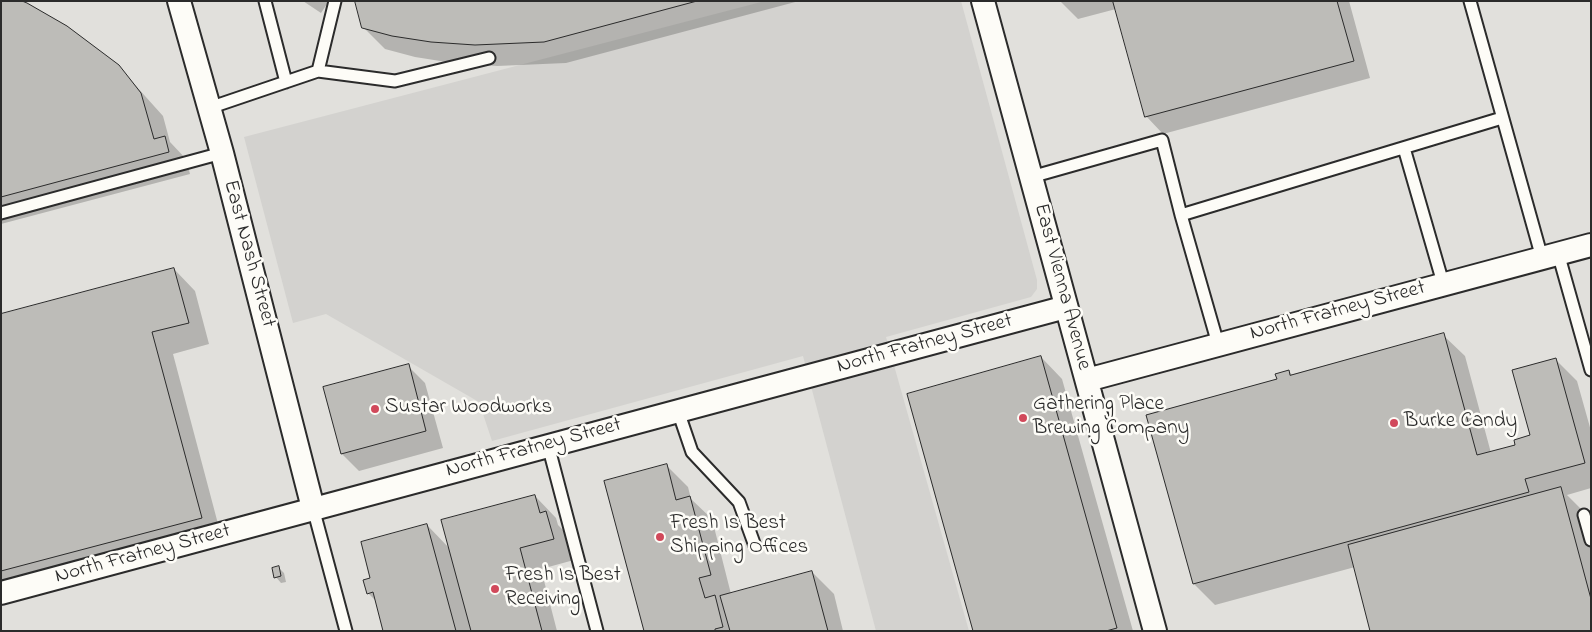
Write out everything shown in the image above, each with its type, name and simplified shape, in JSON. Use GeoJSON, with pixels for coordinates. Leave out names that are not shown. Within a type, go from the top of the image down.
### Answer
{"type":"FeatureCollection","features":[{"type":"Feature","properties":{"kind":"street","name":"East Nash Street"},"geometry":{"type":"LineString","coordinates":[[179,1],[222,153],[314,508]]}},
{"type":"Feature","properties":{"kind":"street","name":"East Vienna Avenue"},"geometry":{"type":"LineString","coordinates":[[983,1],[1155,631]]}},
{"type":"Feature","properties":{"kind":"street","name":"North Fratney Street"},"geometry":{"type":"LineString","coordinates":[[1087,380],[1591,244]]}},
{"type":"Feature","properties":{"kind":"street","name":"North Fratney Street"},"geometry":{"type":"LineString","coordinates":[[1,593],[1066,307]]}},
{"type":"Feature","properties":{"kind":"lane"},"geometry":{"type":"LineString","coordinates":[[266,1],[286,82]]}},
{"type":"Feature","properties":{"kind":"lane"},"geometry":{"type":"LineString","coordinates":[[318,71],[335,1]]}},
{"type":"Feature","properties":{"kind":"lane"},"geometry":{"type":"LineString","coordinates":[[1470,1],[1502,118],[1591,370]]}},
{"type":"Feature","properties":{"kind":"lane"},"geometry":{"type":"LineString","coordinates":[[209,108],[318,71],[395,81],[489,58]]}},
{"type":"Feature","properties":{"kind":"lane"},"geometry":{"type":"LineString","coordinates":[[1182,216],[1502,118]]}},
{"type":"Feature","properties":{"kind":"lane"},"geometry":{"type":"LineString","coordinates":[[1031,177],[1162,140],[1218,344]]}},
{"type":"Feature","properties":{"kind":"lane"},"geometry":{"type":"LineString","coordinates":[[1404,148],[1443,284]]}},
{"type":"Feature","properties":{"kind":"lane"},"geometry":{"type":"LineString","coordinates":[[1,213],[222,153]]}},
{"type":"Feature","properties":{"kind":"lane"},"geometry":{"type":"LineString","coordinates":[[678,410],[692,452],[739,502],[755,546]]}},
{"type":"Feature","properties":{"kind":"lane"},"geometry":{"type":"LineString","coordinates":[[548,445],[597,631]]}},
{"type":"Feature","properties":{"kind":"lane"},"geometry":{"type":"LineString","coordinates":[[314,508],[346,631]]}},
{"type":"Feature","properties":{"kind":"lane"},"geometry":{"type":"LineString","coordinates":[[1584,515],[1591,540]]}},
{"type":"Feature","properties":{"kind":"shaded area"},"geometry":{"type":"Polygon","coordinates":[[[1,1],[1591,1],[1591,631],[1,631],[1,1]]]}},
{"type":"Feature","properties":{"kind":"shaded area"},"geometry":{"type":"Polygon","coordinates":[[[765,1],[961,1],[1037,280],[1037,289],[1031,297],[886,337],[969,631],[876,631],[803,356],[492,441],[479,402],[326,314],[293,323],[244,137],[765,1]]]}},
{"type":"Feature","properties":{"kind":"building"},"geometry":{"type":"Polygon","coordinates":[[[1,1],[22,1],[27,3],[67,26],[119,65],[141,93],[154,139],[165,136],[169,152],[1,197],[1,1]]]}},
{"type":"Feature","properties":{"kind":"building"},"geometry":{"type":"Polygon","coordinates":[[[355,1],[697,1],[544,42],[475,45],[431,42],[392,36],[362,28],[355,1]]]}},
{"type":"Feature","properties":{"kind":"building"},"geometry":{"type":"Polygon","coordinates":[[[1113,1],[1337,1],[1354,61],[1145,117],[1113,1]]]}},
{"type":"Feature","properties":{"kind":"building"},"geometry":{"type":"Polygon","coordinates":[[[174,268],[189,323],[152,332],[202,518],[1,571],[1,314],[174,268]]]}},
{"type":"Feature","properties":{"kind":"building"},"geometry":{"type":"Polygon","coordinates":[[[1444,333],[1477,455],[1515,445],[1514,440],[1530,435],[1512,370],[1556,358],[1585,463],[1525,479],[1529,492],[1193,584],[1146,415],[1277,379],[1275,374],[1289,370],[1290,375],[1444,333]]]}},
{"type":"Feature","properties":{"kind":"building"},"geometry":{"type":"Polygon","coordinates":[[[1041,356],[1117,628],[1106,631],[973,631],[907,394],[1041,356]]]}},
{"type":"Feature","properties":{"kind":"building","name":"Sustar Woodworks"},"geometry":{"type":"Polygon","coordinates":[[[409,364],[426,431],[341,454],[323,387],[409,364]]]}},
{"type":"Feature","properties":{"kind":"building","name":"Fresh Is Best Shipping Offices"},"geometry":{"type":"Polygon","coordinates":[[[667,464],[676,500],[690,496],[711,575],[699,578],[705,598],[715,595],[723,627],[715,629],[715,631],[644,631],[604,481],[667,464]]]}},
{"type":"Feature","properties":{"kind":"building"},"geometry":{"type":"Polygon","coordinates":[[[1561,487],[1591,599],[1591,631],[1370,631],[1348,545],[1561,487]]]}},
{"type":"Feature","properties":{"kind":"building","name":"Fresh Is Best Receiving"},"geometry":{"type":"Polygon","coordinates":[[[535,495],[540,513],[546,511],[554,539],[520,548],[542,631],[471,631],[441,520],[535,495]]]}},
{"type":"Feature","properties":{"kind":"building"},"geometry":{"type":"Polygon","coordinates":[[[427,524],[456,631],[383,631],[373,592],[367,594],[363,580],[370,578],[361,542],[427,524]]]}},
{"type":"Feature","properties":{"kind":"building"},"geometry":{"type":"Polygon","coordinates":[[[279,566],[281,576],[274,578],[272,568],[279,566]]]}},
{"type":"Feature","properties":{"kind":"building"},"geometry":{"type":"Polygon","coordinates":[[[812,571],[828,631],[730,631],[720,596],[812,571]]]}},
{"type":"Feature","properties":{"kind":"place","name":"Sustar Woodworks"},"geometry":{"type":"Point","coordinates":[375,409]}},
{"type":"Feature","properties":{"kind":"place","name":"Gathering Place Brewing Company"},"geometry":{"type":"Point","coordinates":[1023,418]}},
{"type":"Feature","properties":{"kind":"place","name":"Burke Candy"},"geometry":{"type":"Point","coordinates":[1394,423]}},
{"type":"Feature","properties":{"kind":"place","name":"Fresh Is Best Shipping Offices"},"geometry":{"type":"Point","coordinates":[660,537]}},
{"type":"Feature","properties":{"kind":"place","name":"Fresh Is Best Receiving"},"geometry":{"type":"Point","coordinates":[495,589]}}]}
